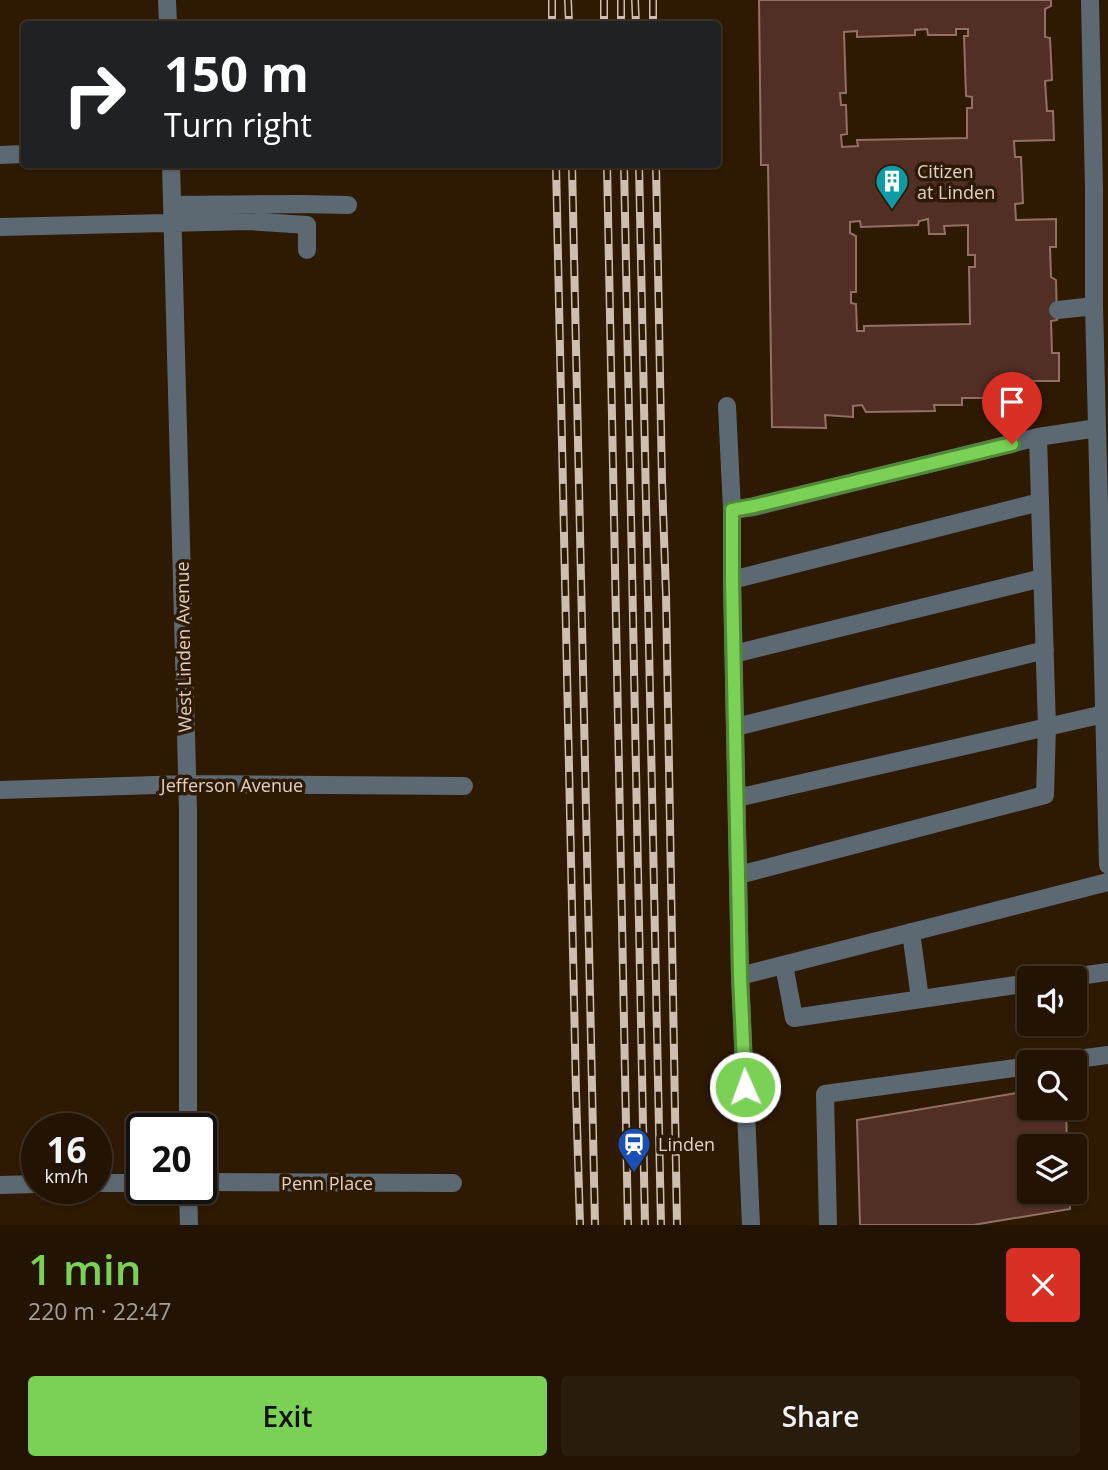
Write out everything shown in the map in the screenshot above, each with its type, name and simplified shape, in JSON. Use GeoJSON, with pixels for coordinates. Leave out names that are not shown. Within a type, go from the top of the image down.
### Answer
{"type":"FeatureCollection","features":[{"type":"Feature","properties":{"kind":"street"},"geometry":{"type":"LineString","coordinates":[[167,0],[168,21]]}},
{"type":"Feature","properties":{"kind":"street"},"geometry":{"type":"LineString","coordinates":[[1090,0],[1101,187],[1101,270],[1094,306],[1104,539],[1104,714],[1108,865]]}},
{"type":"Feature","properties":{"kind":"street"},"geometry":{"type":"LineString","coordinates":[[0,155],[21,154]]}},
{"type":"Feature","properties":{"kind":"street","name":"West Linden Avenue"},"geometry":{"type":"LineString","coordinates":[[171,168],[187,784],[188,1113]]}},
{"type":"Feature","properties":{"kind":"street"},"geometry":{"type":"LineString","coordinates":[[0,226],[302,204],[348,205]]}},
{"type":"Feature","properties":{"kind":"street"},"geometry":{"type":"LineString","coordinates":[[172,214],[307,225],[307,250]]}},
{"type":"Feature","properties":{"kind":"street"},"geometry":{"type":"LineString","coordinates":[[1058,310],[1094,306]]}},
{"type":"Feature","properties":{"kind":"street"},"geometry":{"type":"LineString","coordinates":[[727,406],[732,510],[740,976],[751,1225]]}},
{"type":"Feature","properties":{"kind":"street"},"geometry":{"type":"LineString","coordinates":[[732,510],[1038,437],[1100,419]]}},
{"type":"Feature","properties":{"kind":"street"},"geometry":{"type":"LineString","coordinates":[[739,875],[1045,795],[1045,650],[1038,437]]}},
{"type":"Feature","properties":{"kind":"street"},"geometry":{"type":"LineString","coordinates":[[732,580],[1040,502]]}},
{"type":"Feature","properties":{"kind":"street"},"geometry":{"type":"LineString","coordinates":[[734,654],[1042,578]]}},
{"type":"Feature","properties":{"kind":"street"},"geometry":{"type":"LineString","coordinates":[[736,727],[1045,650]]}},
{"type":"Feature","properties":{"kind":"street"},"geometry":{"type":"LineString","coordinates":[[737,798],[1104,714]]}},
{"type":"Feature","properties":{"kind":"street","name":"Jefferson Avenue"},"geometry":{"type":"LineString","coordinates":[[0,790],[187,784],[464,786]]}},
{"type":"Feature","properties":{"kind":"street"},"geometry":{"type":"LineString","coordinates":[[740,976],[1108,882]]}},
{"type":"Feature","properties":{"kind":"street"},"geometry":{"type":"LineString","coordinates":[[911,932],[920,999]]}},
{"type":"Feature","properties":{"kind":"street"},"geometry":{"type":"LineString","coordinates":[[785,965],[794,1018],[1017,986]]}},
{"type":"Feature","properties":{"kind":"street"},"geometry":{"type":"LineString","coordinates":[[1087,975],[1108,972]]}},
{"type":"Feature","properties":{"kind":"street"},"geometry":{"type":"LineString","coordinates":[[1087,1058],[1108,1055]]}},
{"type":"Feature","properties":{"kind":"street"},"geometry":{"type":"LineString","coordinates":[[828,1225],[825,1094],[1017,1068]]}},
{"type":"Feature","properties":{"kind":"street","name":"Penn Place"},"geometry":{"type":"LineString","coordinates":[[217,1182],[453,1183]]}},
{"type":"Feature","properties":{"kind":"street"},"geometry":{"type":"LineString","coordinates":[[0,1185],[21,1184]]}},
{"type":"Feature","properties":{"kind":"street"},"geometry":{"type":"LineString","coordinates":[[188,1204],[189,1225]]}},
{"type":"Feature","properties":{"kind":"building","name":"Citizen at Linden"},"geometry":{"type":"Polygon","coordinates":[[[759,0],[1051,0],[1051,6],[1045,9],[1045,37],[1050,38],[1052,80],[1045,81],[1047,111],[1053,111],[1054,140],[1014,141],[1015,157],[1021,157],[1023,203],[1015,204],[1016,220],[1056,219],[1056,247],[1050,247],[1051,277],[1056,280],[1057,320],[1051,321],[1052,353],[1059,353],[1059,381],[1020,381],[1019,389],[988,392],[989,398],[962,398],[962,405],[934,405],[935,411],[866,412],[862,405],[853,406],[853,417],[825,415],[826,428],[772,427],[768,165],[761,165],[759,0]],[[927,29],[915,30],[915,35],[857,37],[857,31],[844,32],[846,93],[840,93],[841,105],[846,105],[847,134],[841,135],[842,147],[858,146],[857,140],[967,138],[967,108],[972,108],[972,97],[966,96],[964,36],[968,36],[968,29],[956,29],[956,35],[928,35],[927,29]],[[928,219],[919,221],[918,225],[861,227],[860,221],[850,222],[850,233],[856,236],[856,292],[851,292],[851,303],[856,304],[857,331],[864,331],[864,326],[970,324],[969,267],[975,267],[975,255],[968,255],[968,225],[944,226],[945,234],[929,234],[928,219]]]}},
{"type":"Feature","properties":{"kind":"building"},"geometry":{"type":"Polygon","coordinates":[[[1017,1093],[1017,1120],[1066,1120],[1067,1134],[1017,1134],[1017,1204],[1070,1204],[1070,1209],[973,1225],[860,1225],[857,1120],[1017,1093]]]}},
{"type":"Feature","properties":{"kind":"railway"},"geometry":{"type":"LineString","coordinates":[[552,0],[552,21]]}},
{"type":"Feature","properties":{"kind":"railway"},"geometry":{"type":"LineString","coordinates":[[568,0],[569,21]]}},
{"type":"Feature","properties":{"kind":"railway"},"geometry":{"type":"LineString","coordinates":[[604,0],[604,21]]}},
{"type":"Feature","properties":{"kind":"railway"},"geometry":{"type":"LineString","coordinates":[[621,0],[621,21]]}},
{"type":"Feature","properties":{"kind":"railway"},"geometry":{"type":"LineString","coordinates":[[635,0],[636,21]]}},
{"type":"Feature","properties":{"kind":"railway"},"geometry":{"type":"LineString","coordinates":[[653,0],[653,21]]}},
{"type":"Feature","properties":{"kind":"railway"},"geometry":{"type":"LineString","coordinates":[[556,168],[580,1225]]}},
{"type":"Feature","properties":{"kind":"railway"},"geometry":{"type":"LineString","coordinates":[[572,168],[595,1225]]}},
{"type":"Feature","properties":{"kind":"railway"},"geometry":{"type":"LineString","coordinates":[[607,168],[628,1225]]}},
{"type":"Feature","properties":{"kind":"railway"},"geometry":{"type":"LineString","coordinates":[[624,168],[645,1225]]}},
{"type":"Feature","properties":{"kind":"railway"},"geometry":{"type":"LineString","coordinates":[[639,168],[661,1225]]}},
{"type":"Feature","properties":{"kind":"railway"},"geometry":{"type":"LineString","coordinates":[[656,168],[677,1225]]}},
{"type":"Feature","properties":{"kind":"place","name":"Citizen at Linden"},"geometry":{"type":"Point","coordinates":[892,211]}},
{"type":"Feature","properties":{"kind":"place","name":"Linden"},"geometry":{"type":"Point","coordinates":[634,1174]}},
{"type":"Feature","properties":{"kind":"route"},"geometry":{"type":"LineString","coordinates":[[745,1087],[740,976],[732,510],[1012,444]]}}]}
